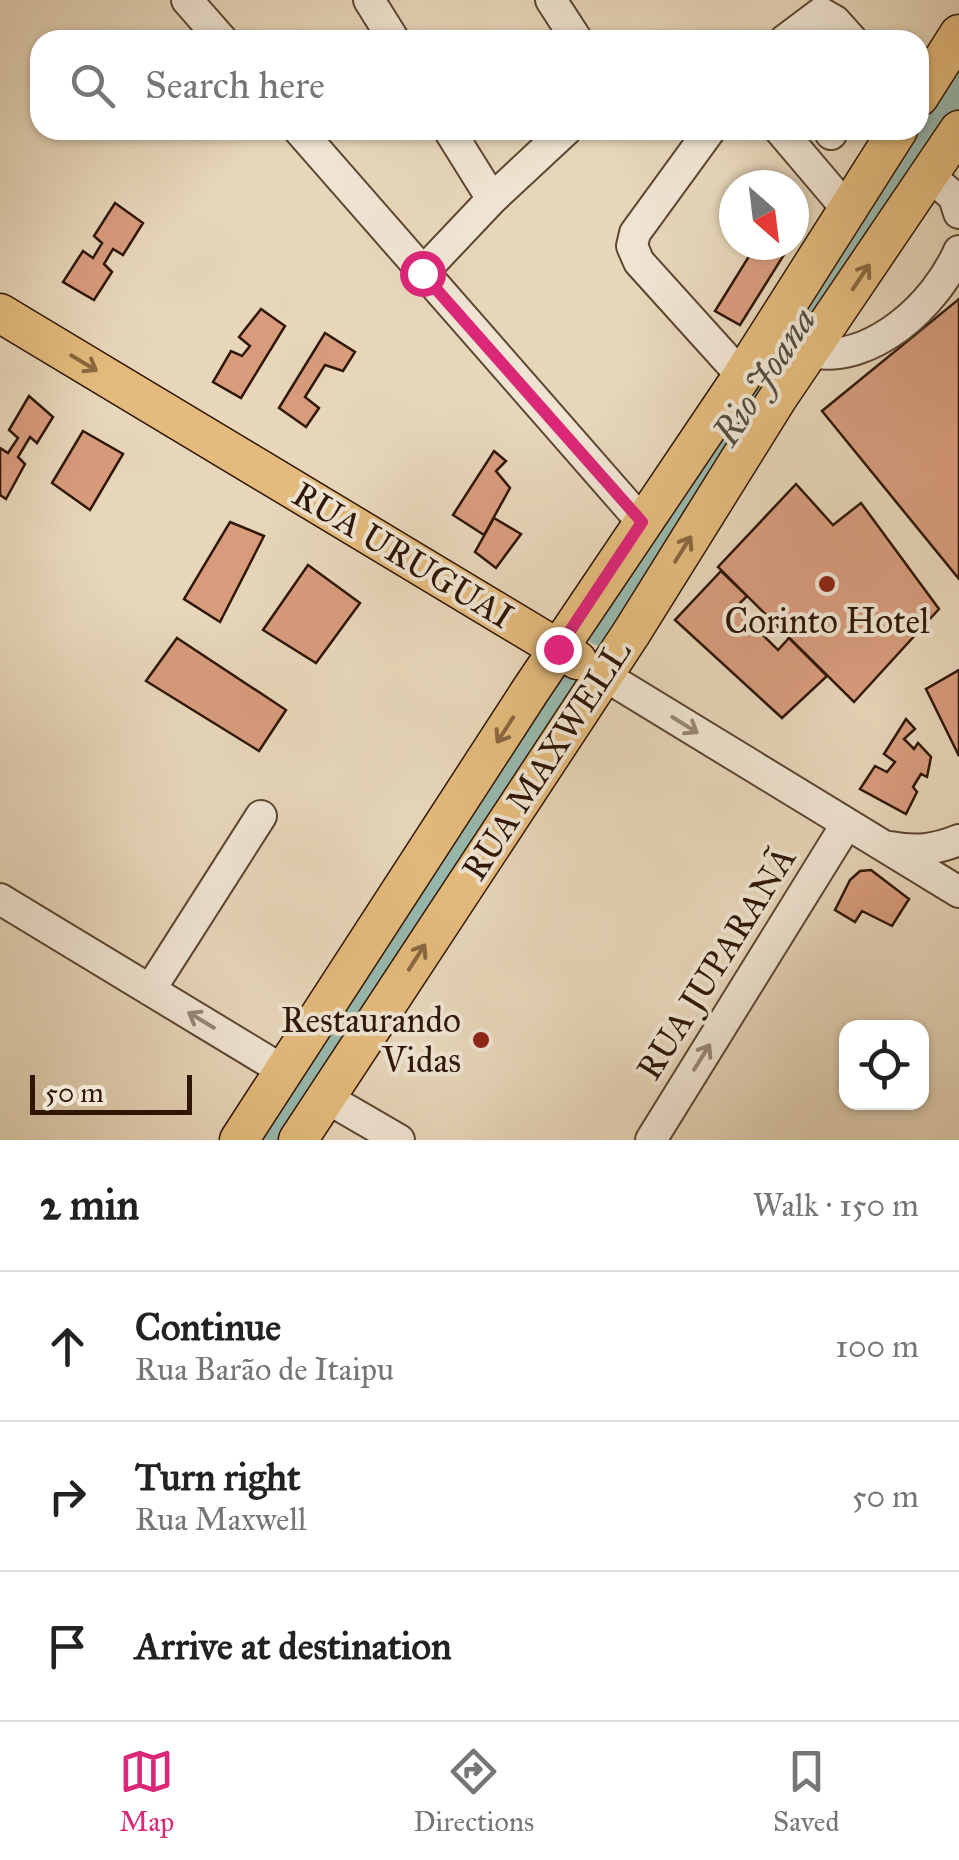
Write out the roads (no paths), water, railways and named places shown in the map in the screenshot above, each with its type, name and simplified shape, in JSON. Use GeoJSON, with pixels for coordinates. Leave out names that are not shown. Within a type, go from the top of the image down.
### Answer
{"type":"FeatureCollection","features":[{"type":"Feature","properties":{"kind":"main road"},"geometry":{"type":"LineString","coordinates":[[929,80],[959,34]]}},
{"type":"Feature","properties":{"kind":"main road","name":"RUA MAXWELL"},"geometry":{"type":"LineString","coordinates":[[298,1140],[809,352],[959,130]]}},
{"type":"Feature","properties":{"kind":"main road","name":"RUA MAXWELL"},"geometry":{"type":"LineString","coordinates":[[238,1140],[558,649],[742,376],[892,140]]}},
{"type":"Feature","properties":{"kind":"main road","name":"RUA URUGUAI"},"geometry":{"type":"LineString","coordinates":[[0,314],[602,674]]}},
{"type":"Feature","properties":{"kind":"street"},"geometry":{"type":"LineString","coordinates":[[187,0],[213,30]]}},
{"type":"Feature","properties":{"kind":"street"},"geometry":{"type":"LineString","coordinates":[[369,0],[388,30]]}},
{"type":"Feature","properties":{"kind":"street"},"geometry":{"type":"LineString","coordinates":[[550,0],[570,30]]}},
{"type":"Feature","properties":{"kind":"street"},"geometry":{"type":"LineString","coordinates":[[799,30],[821,13],[844,30]]}},
{"type":"Feature","properties":{"kind":"street"},"geometry":{"type":"LineString","coordinates":[[308,140],[642,522]]}},
{"type":"Feature","properties":{"kind":"street"},"geometry":{"type":"LineString","coordinates":[[456,140],[492,198]]}},
{"type":"Feature","properties":{"kind":"street"},"geometry":{"type":"LineString","coordinates":[[422,273],[492,198],[555,140]]}},
{"type":"Feature","properties":{"kind":"street"},"geometry":{"type":"LineString","coordinates":[[703,140],[635,233],[632,246],[639,262],[742,376]]}},
{"type":"Feature","properties":{"kind":"street"},"geometry":{"type":"LineString","coordinates":[[789,140],[848,209]]}},
{"type":"Feature","properties":{"kind":"street"},"geometry":{"type":"LineString","coordinates":[[930,176],[954,197],[959,213]]}},
{"type":"Feature","properties":{"kind":"street"},"geometry":{"type":"LineString","coordinates":[[809,352],[848,352],[905,322],[936,294],[959,252]]}},
{"type":"Feature","properties":{"kind":"street","name":"RUA URUGUAI"},"geometry":{"type":"LineString","coordinates":[[602,674],[959,892]]}},
{"type":"Feature","properties":{"kind":"street"},"geometry":{"type":"LineString","coordinates":[[150,990],[261,816]]}},
{"type":"Feature","properties":{"kind":"street","name":"RUA JUPARANÃ"},"geometry":{"type":"LineString","coordinates":[[650,1140],[846,824]]}},
{"type":"Feature","properties":{"kind":"street"},"geometry":{"type":"LineString","coordinates":[[877,844],[915,852],[936,850],[959,840]]}},
{"type":"Feature","properties":{"kind":"street"},"geometry":{"type":"LineString","coordinates":[[0,900],[284,1071]]}},
{"type":"Feature","properties":{"kind":"street"},"geometry":{"type":"LineString","coordinates":[[326,1097],[399,1140]]}},
{"type":"Feature","properties":{"kind":"waterway","name":"Rio Joana"},"geometry":{"type":"LineString","coordinates":[[929,122],[959,76]]}},
{"type":"Feature","properties":{"kind":"waterway","name":"Rio Joana"},"geometry":{"type":"LineString","coordinates":[[602,626],[917,140]]}},
{"type":"Feature","properties":{"kind":"waterway","name":"Rio Joana"},"geometry":{"type":"LineString","coordinates":[[264,1140],[560,691]]}},
{"type":"Feature","properties":{"kind":"place","name":"Corinto Hotel"},"geometry":{"type":"Point","coordinates":[827,584]}},
{"type":"Feature","properties":{"kind":"place","name":"Restaurando Vidas"},"geometry":{"type":"Point","coordinates":[481,1040]}}]}
